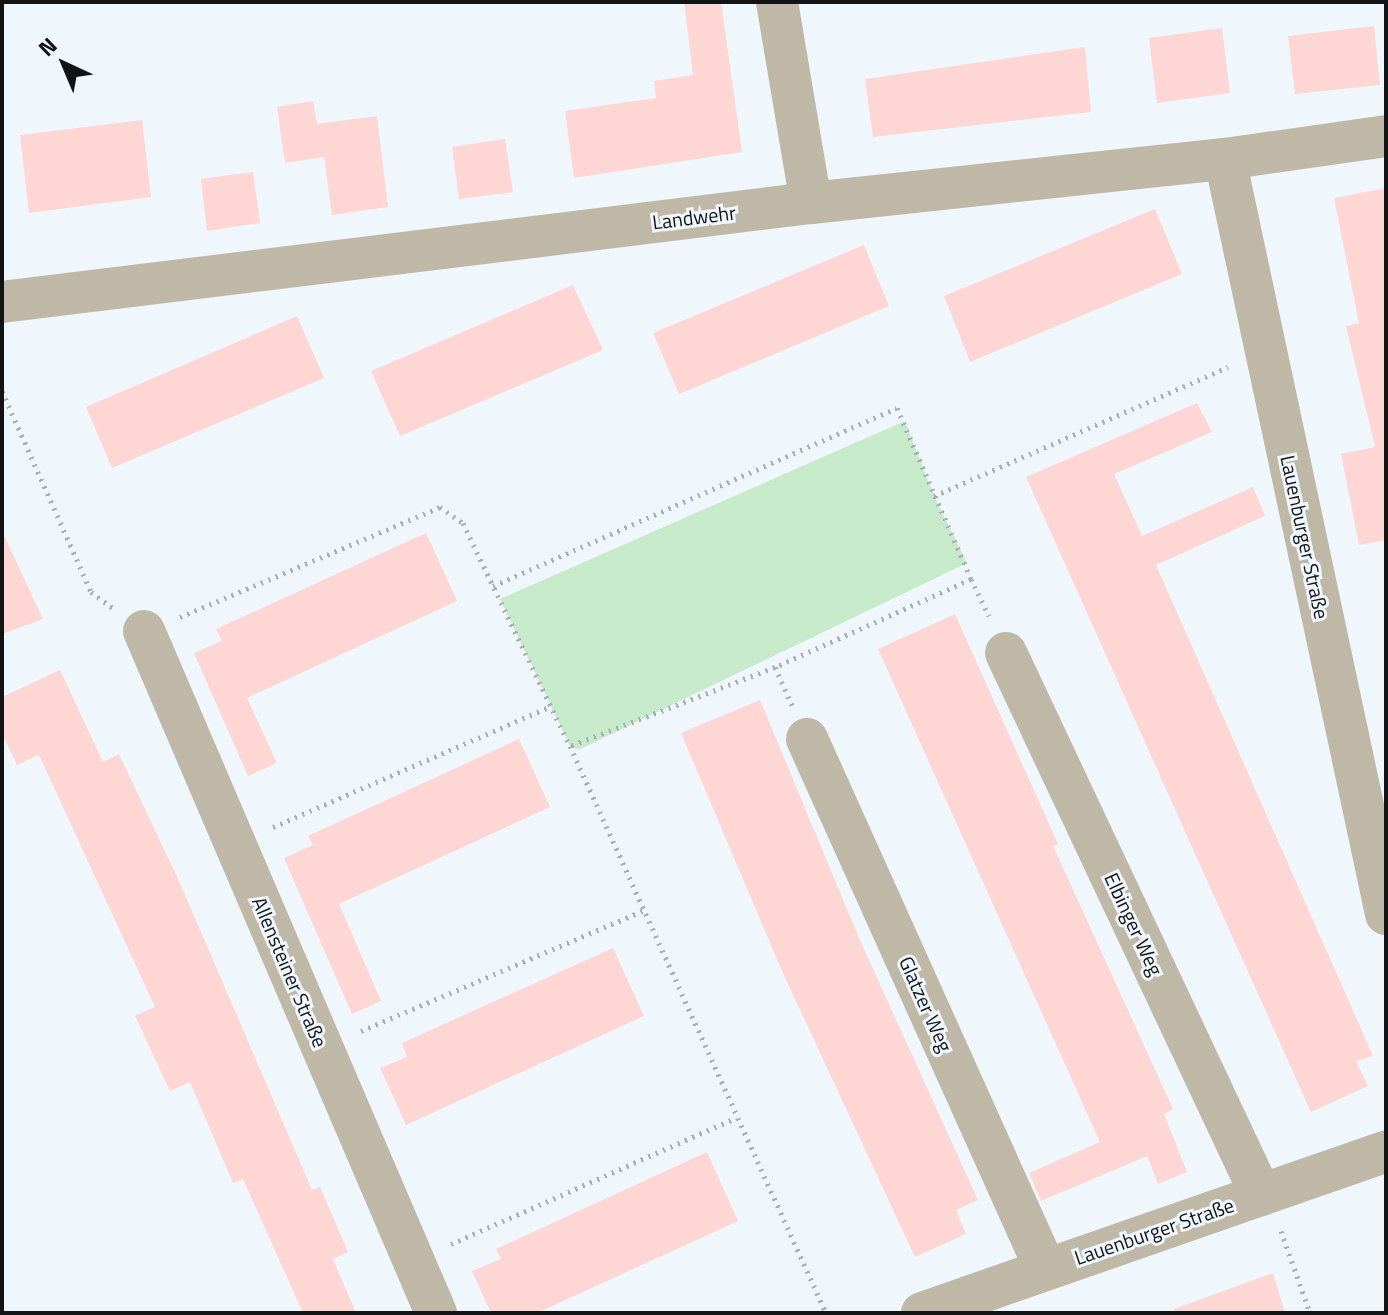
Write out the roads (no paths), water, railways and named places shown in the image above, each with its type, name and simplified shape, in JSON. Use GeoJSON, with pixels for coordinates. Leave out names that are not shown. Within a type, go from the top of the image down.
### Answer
{"type":"FeatureCollection","features":[{"type":"Feature","properties":{"kind":"street"},"geometry":{"type":"LineString","coordinates":[[777,2],[811,203]]}},
{"type":"Feature","properties":{"kind":"street","name":"Landwehr"},"geometry":{"type":"LineString","coordinates":[[2,302],[811,203],[1225,159],[1386,136]]}},
{"type":"Feature","properties":{"kind":"street","name":"Lauenburger Straße"},"geometry":{"type":"LineString","coordinates":[[1225,159],[1386,914]]}},
{"type":"Feature","properties":{"kind":"street","name":"Allensteiner Straße"},"geometry":{"type":"LineString","coordinates":[[144,631],[436,1313]]}},
{"type":"Feature","properties":{"kind":"street","name":"Elbinger Weg"},"geometry":{"type":"LineString","coordinates":[[1006,653],[1261,1195]]}},
{"type":"Feature","properties":{"kind":"street","name":"Glatzer Weg"},"geometry":{"type":"LineString","coordinates":[[807,739],[1045,1268]]}},
{"type":"Feature","properties":{"kind":"street","name":"Lauenburger Straße"},"geometry":{"type":"LineString","coordinates":[[922,1313],[1386,1151]]}}]}
